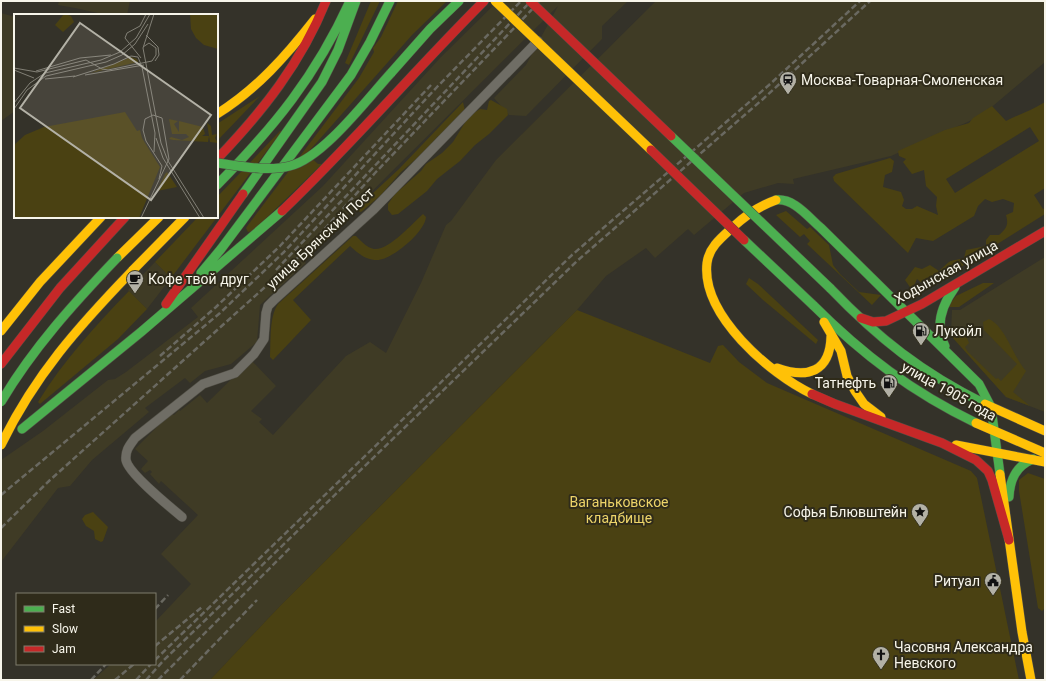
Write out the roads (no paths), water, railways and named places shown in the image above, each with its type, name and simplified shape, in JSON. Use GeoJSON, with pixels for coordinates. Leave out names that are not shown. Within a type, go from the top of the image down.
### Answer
{"type":"FeatureCollection","features":[{"type":"Feature","properties":{"kind":"main road"},"geometry":{"type":"LineString","coordinates":[[218,184],[267,133],[301,91],[327,51],[350,1]]}},
{"type":"Feature","properties":{"kind":"main road"},"geometry":{"type":"LineString","coordinates":[[141,332],[171,299],[322,82],[338,50],[356,1]]}},
{"type":"Feature","properties":{"kind":"main road"},"geometry":{"type":"LineString","coordinates":[[163,314],[186,291],[221,249],[337,95],[351,75],[376,31],[390,1]]}},
{"type":"Feature","properties":{"kind":"main road"},"geometry":{"type":"LineString","coordinates":[[218,163],[266,169],[291,166],[305,159],[327,144],[430,29],[459,1]]}},
{"type":"Feature","properties":{"kind":"main road"},"geometry":{"type":"LineString","coordinates":[[22,428],[163,314],[300,195],[434,51],[484,1]]}},
{"type":"Feature","properties":{"kind":"main road"},"geometry":{"type":"LineString","coordinates":[[495,1],[813,306],[841,351],[847,376],[859,398],[870,409],[894,427]]}},
{"type":"Feature","properties":{"kind":"main road"},"geometry":{"type":"LineString","coordinates":[[502,1],[538,41]]}},
{"type":"Feature","properties":{"kind":"main road","name":"улица 1905 года"},"geometry":{"type":"LineString","coordinates":[[530,1],[830,288],[858,317],[894,348],[916,364],[956,388],[991,407],[1045,431]]}},
{"type":"Feature","properties":{"kind":"main road"},"geometry":{"type":"LineString","coordinates":[[218,113],[248,94],[274,71],[325,4]]}},
{"type":"Feature","properties":{"kind":"main road"},"geometry":{"type":"LineString","coordinates":[[218,158],[255,120],[288,77],[306,45],[325,4]]}},
{"type":"Feature","properties":{"kind":"main road"},"geometry":{"type":"LineString","coordinates":[[1009,540],[988,471],[976,460],[942,443],[894,427],[796,386],[762,361],[746,346],[728,325],[711,292],[707,272],[707,262],[715,243],[738,222],[767,202],[785,200],[794,204],[907,311],[979,384],[991,407],[1022,632],[1032,680]]}},
{"type":"Feature","properties":{"kind":"main road"},"geometry":{"type":"LineString","coordinates":[[1,332],[40,282],[100,218]]}},
{"type":"Feature","properties":{"kind":"main road"},"geometry":{"type":"LineString","coordinates":[[1,364],[46,303],[80,263],[124,218]]}},
{"type":"Feature","properties":{"kind":"main road"},"geometry":{"type":"LineString","coordinates":[[1,402],[20,370],[46,335],[117,258],[158,218]]}},
{"type":"Feature","properties":{"kind":"main road"},"geometry":{"type":"LineString","coordinates":[[1,445],[28,394],[58,350],[82,322],[184,218]]}},
{"type":"Feature","properties":{"kind":"main road","name":"Ходынская улица"},"geometry":{"type":"LineString","coordinates":[[858,317],[873,322],[886,321],[957,284],[1045,231]]}},
{"type":"Feature","properties":{"kind":"main road"},"geometry":{"type":"LineString","coordinates":[[948,351],[940,334],[939,322],[946,300],[957,284]]}},
{"type":"Feature","properties":{"kind":"main road","name":"улица 1905 года"},"geometry":{"type":"LineString","coordinates":[[813,306],[838,330],[888,372],[938,404],[995,432],[1045,453]]}},
{"type":"Feature","properties":{"kind":"main road"},"geometry":{"type":"LineString","coordinates":[[762,361],[793,374],[807,374],[814,371],[827,359],[832,345],[832,336]]}},
{"type":"Feature","properties":{"kind":"main road"},"geometry":{"type":"LineString","coordinates":[[942,443],[998,452],[1045,462]]}},
{"type":"Feature","properties":{"kind":"main road"},"geometry":{"type":"LineString","coordinates":[[1009,540],[1010,482],[1021,465],[1033,459]]}},
{"type":"Feature","properties":{"kind":"street","name":"улица Брянский Пост"},"geometry":{"type":"LineString","coordinates":[[182,517],[132,472],[126,462],[127,448],[135,438],[202,384],[234,373],[254,354],[264,339],[268,306],[373,210],[538,41]]}},
{"type":"Feature","properties":{"kind":"railway"},"geometry":{"type":"LineString","coordinates":[[1,495],[220,313],[284,252],[437,87],[521,1]]}},
{"type":"Feature","properties":{"kind":"railway"},"geometry":{"type":"LineString","coordinates":[[276,270],[531,1]]}},
{"type":"Feature","properties":{"kind":"railway"},"geometry":{"type":"LineString","coordinates":[[1,528],[50,480],[303,253],[375,173],[540,1]]}},
{"type":"Feature","properties":{"kind":"railway"},"geometry":{"type":"LineString","coordinates":[[156,659],[572,255],[769,85],[860,1]]}},
{"type":"Feature","properties":{"kind":"railway"},"geometry":{"type":"LineString","coordinates":[[146,680],[164,660],[577,261],[763,99],[870,1]]}},
{"type":"Feature","properties":{"kind":"railway"},"geometry":{"type":"LineString","coordinates":[[160,356],[216,307],[280,246],[431,85]]}},
{"type":"Feature","properties":{"kind":"railway"},"geometry":{"type":"LineString","coordinates":[[158,680],[290,548]]}},
{"type":"Feature","properties":{"kind":"railway"},"geometry":{"type":"LineString","coordinates":[[156,608],[168,595]]}},
{"type":"Feature","properties":{"kind":"railway"},"geometry":{"type":"LineString","coordinates":[[180,680],[257,600]]}},
{"type":"Feature","properties":{"kind":"railway"},"geometry":{"type":"LineString","coordinates":[[156,645],[202,607]]}},
{"type":"Feature","properties":{"kind":"railway"},"geometry":{"type":"LineString","coordinates":[[91,680],[105,665]]}},
{"type":"Feature","properties":{"kind":"railway"},"geometry":{"type":"LineString","coordinates":[[115,680],[133,665]]}},
{"type":"Feature","properties":{"kind":"railway"},"geometry":{"type":"LineString","coordinates":[[136,680],[150,665]]}},
{"type":"Feature","properties":{"kind":"place","name":"Москва-Товарная-Смоленская"},"geometry":{"type":"Point","coordinates":[788,95]}},
{"type":"Feature","properties":{"kind":"place","name":"Кофе твой друг"},"geometry":{"type":"Point","coordinates":[135,294]}},
{"type":"Feature","properties":{"kind":"place","name":"Лукойл"},"geometry":{"type":"Point","coordinates":[921,346]}},
{"type":"Feature","properties":{"kind":"place","name":"Татнефть"},"geometry":{"type":"Point","coordinates":[889,398]}},
{"type":"Feature","properties":{"kind":"place","name":"Софья Блювштейн"},"geometry":{"type":"Point","coordinates":[920,527]}},
{"type":"Feature","properties":{"kind":"place","name":"Ритуал"},"geometry":{"type":"Point","coordinates":[993,596]}},
{"type":"Feature","properties":{"kind":"place","name":"Часовня Александра Невского"},"geometry":{"type":"Point","coordinates":[881,670]}},
{"type":"Feature","properties":{"kind":"park label","name":"Ваганьковское кладбище"},"geometry":{"type":"Point","coordinates":[619,510]}}]}
